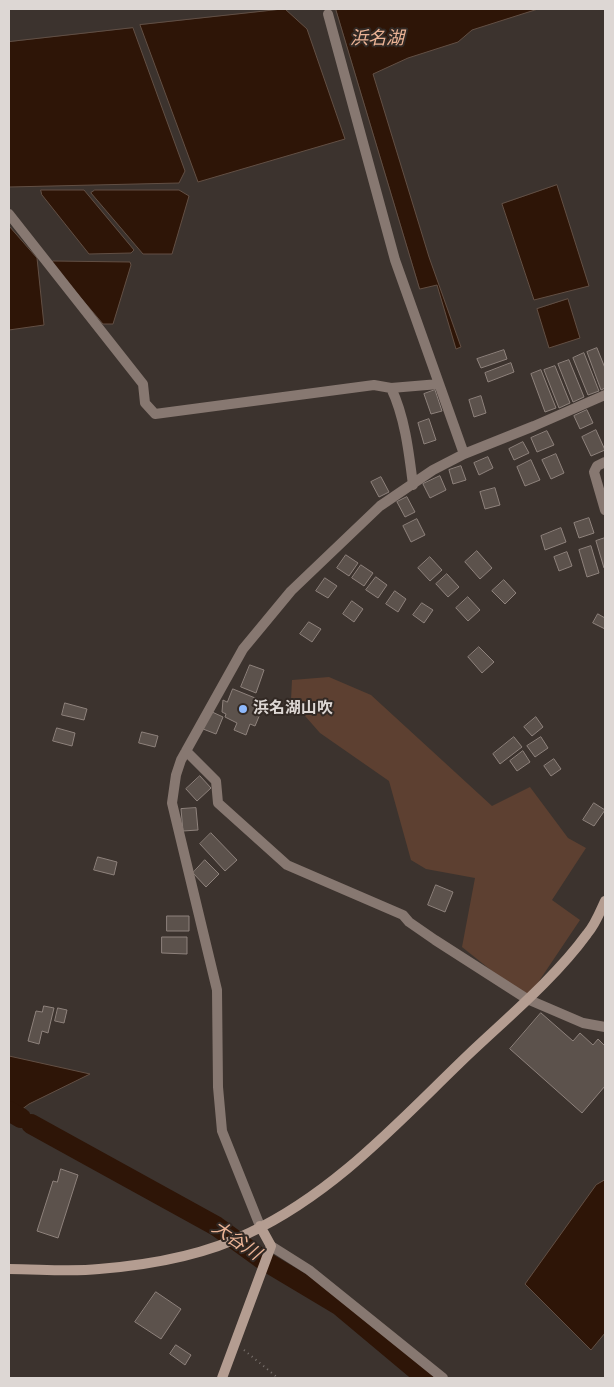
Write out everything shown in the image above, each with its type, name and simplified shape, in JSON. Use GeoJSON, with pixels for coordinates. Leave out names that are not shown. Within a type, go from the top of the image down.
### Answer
{"type":"FeatureCollection","features":[{"type":"Feature","properties":{"kind":"street"},"geometry":{"type":"LineString","coordinates":[[328,14],[395,260],[464,454]]}},
{"type":"Feature","properties":{"kind":"street"},"geometry":{"type":"LineString","coordinates":[[9,214],[143,384],[146,403],[155,414],[374,385],[391,388],[439,384]]}},
{"type":"Feature","properties":{"kind":"street"},"geometry":{"type":"LineString","coordinates":[[391,388],[396,398],[408,446],[413,485]]}},
{"type":"Feature","properties":{"kind":"street"},"geometry":{"type":"LineString","coordinates":[[444,1378],[309,1270],[271,1246],[260,1226],[222,1131],[218,1087],[217,990],[172,803],[176,775],[186,751],[243,649],[291,591],[380,506],[433,470],[464,454],[605,395]]}},
{"type":"Feature","properties":{"kind":"street"},"geometry":{"type":"LineString","coordinates":[[605,462],[597,466],[594,472],[605,510]]}},
{"type":"Feature","properties":{"kind":"street"},"geometry":{"type":"LineString","coordinates":[[186,751],[216,781],[218,803],[287,865],[403,914],[409,922],[527,999],[583,1023],[604,1025]]}},
{"type":"Feature","properties":{"kind":"street"},"geometry":{"type":"LineString","coordinates":[[9,1269],[99,1269],[158,1260],[219,1244],[250,1233],[291,1210],[324,1188],[385,1136],[527,999],[578,947],[589,933],[605,901]]}},
{"type":"Feature","properties":{"kind":"street"},"geometry":{"type":"LineString","coordinates":[[222,1378],[271,1246]]}},
{"type":"Feature","properties":{"kind":"path"},"geometry":{"type":"LineString","coordinates":[[234,1342],[278,1378]]}},
{"type":"Feature","properties":{"kind":"shaded area"},"geometry":{"type":"Polygon","coordinates":[[[329,677],[371,695],[492,806],[530,787],[568,838],[586,848],[552,900],[580,920],[527,999],[462,947],[475,878],[426,869],[411,860],[389,781],[320,733],[291,700],[292,680],[329,677]]]}},
{"type":"Feature","properties":{"kind":"water"},"geometry":{"type":"Polygon","coordinates":[[[285,9],[307,29],[345,139],[198,182],[140,25],[285,9]]]}},
{"type":"Feature","properties":{"kind":"water","name":"浜名湖"},"geometry":{"type":"Polygon","coordinates":[[[336,9],[538,9],[472,30],[458,42],[408,58],[373,74],[429,257],[461,347],[456,349],[437,285],[420,289],[336,9]]]}},
{"type":"Feature","properties":{"kind":"water"},"geometry":{"type":"Polygon","coordinates":[[[133,28],[185,171],[179,183],[9,187],[9,42],[133,28]]]}},
{"type":"Feature","properties":{"kind":"water"},"geometry":{"type":"Polygon","coordinates":[[[557,185],[589,286],[534,300],[502,204],[557,185]]]}},
{"type":"Feature","properties":{"kind":"water"},"geometry":{"type":"Polygon","coordinates":[[[41,190],[84,190],[134,250],[131,253],[89,254],[42,195],[41,190]]]}},
{"type":"Feature","properties":{"kind":"water"},"geometry":{"type":"Polygon","coordinates":[[[95,190],[179,190],[189,196],[172,254],[143,254],[91,193],[95,190]]]}},
{"type":"Feature","properties":{"kind":"water"},"geometry":{"type":"Polygon","coordinates":[[[9,226],[37,258],[44,325],[9,330],[9,226]]]}},
{"type":"Feature","properties":{"kind":"water"},"geometry":{"type":"Polygon","coordinates":[[[53,261],[130,262],[131,265],[113,324],[103,324],[52,264],[53,261]]]}},
{"type":"Feature","properties":{"kind":"water"},"geometry":{"type":"Polygon","coordinates":[[[568,299],[580,338],[549,348],[537,309],[568,299]]]}},
{"type":"Feature","properties":{"kind":"water"},"geometry":{"type":"Polygon","coordinates":[[[9,1056],[90,1074],[29,1104],[9,1119],[9,1056]]]}},
{"type":"Feature","properties":{"kind":"water"},"geometry":{"type":"Polygon","coordinates":[[[605,1180],[605,1333],[591,1350],[525,1284],[596,1185],[605,1180]]]}},
{"type":"Feature","properties":{"kind":"building"},"geometry":{"type":"Polygon","coordinates":[[[597,348],[605,368],[605,388],[601,390],[587,352],[597,348]]]}},
{"type":"Feature","properties":{"kind":"building"},"geometry":{"type":"Polygon","coordinates":[[[504,350],[507,359],[481,368],[477,359],[504,350]]]}},
{"type":"Feature","properties":{"kind":"building"},"geometry":{"type":"Polygon","coordinates":[[[584,353],[599,391],[588,395],[573,358],[584,353]]]}},
{"type":"Feature","properties":{"kind":"building"},"geometry":{"type":"Polygon","coordinates":[[[569,360],[584,397],[573,402],[558,364],[569,360]]]}},
{"type":"Feature","properties":{"kind":"building"},"geometry":{"type":"Polygon","coordinates":[[[511,363],[514,372],[488,382],[485,373],[511,363]]]}},
{"type":"Feature","properties":{"kind":"building"},"geometry":{"type":"Polygon","coordinates":[[[555,366],[570,403],[559,408],[544,370],[555,366]]]}},
{"type":"Feature","properties":{"kind":"building"},"geometry":{"type":"Polygon","coordinates":[[[541,370],[556,408],[545,412],[531,374],[541,370]]]}},
{"type":"Feature","properties":{"kind":"building"},"geometry":{"type":"Polygon","coordinates":[[[435,390],[442,411],[431,414],[424,394],[435,390]]]}},
{"type":"Feature","properties":{"kind":"building"},"geometry":{"type":"Polygon","coordinates":[[[481,396],[486,413],[474,417],[469,400],[481,396]]]}},
{"type":"Feature","properties":{"kind":"building"},"geometry":{"type":"Polygon","coordinates":[[[587,410],[593,423],[580,429],[574,416],[587,410]]]}},
{"type":"Feature","properties":{"kind":"building"},"geometry":{"type":"Polygon","coordinates":[[[429,419],[436,440],[424,444],[418,423],[429,419]]]}},
{"type":"Feature","properties":{"kind":"building"},"geometry":{"type":"Polygon","coordinates":[[[596,430],[605,450],[591,456],[582,437],[596,430]]]}},
{"type":"Feature","properties":{"kind":"building"},"geometry":{"type":"Polygon","coordinates":[[[547,431],[554,445],[537,452],[531,438],[547,431]]]}},
{"type":"Feature","properties":{"kind":"building"},"geometry":{"type":"Polygon","coordinates":[[[523,442],[529,453],[514,460],[509,449],[523,442]]]}},
{"type":"Feature","properties":{"kind":"building"},"geometry":{"type":"Polygon","coordinates":[[[556,454],[564,473],[551,479],[542,460],[556,454]]]}},
{"type":"Feature","properties":{"kind":"building"},"geometry":{"type":"Polygon","coordinates":[[[488,457],[493,468],[479,475],[474,463],[488,457]]]}},
{"type":"Feature","properties":{"kind":"building"},"geometry":{"type":"Polygon","coordinates":[[[531,460],[540,480],[525,486],[517,467],[531,460]]]}},
{"type":"Feature","properties":{"kind":"building"},"geometry":{"type":"Polygon","coordinates":[[[461,466],[466,480],[453,484],[449,470],[461,466]]]}},
{"type":"Feature","properties":{"kind":"building"},"geometry":{"type":"Polygon","coordinates":[[[440,476],[446,490],[430,498],[423,484],[440,476]]]}},
{"type":"Feature","properties":{"kind":"building"},"geometry":{"type":"Polygon","coordinates":[[[381,477],[389,492],[379,497],[371,482],[381,477]]]}},
{"type":"Feature","properties":{"kind":"building"},"geometry":{"type":"Polygon","coordinates":[[[495,488],[500,505],[485,509],[480,492],[495,488]]]}},
{"type":"Feature","properties":{"kind":"building"},"geometry":{"type":"Polygon","coordinates":[[[407,497],[415,512],[405,517],[397,502],[407,497]]]}},
{"type":"Feature","properties":{"kind":"building"},"geometry":{"type":"Polygon","coordinates":[[[589,518],[594,533],[579,538],[574,523],[589,518]]]}},
{"type":"Feature","properties":{"kind":"building"},"geometry":{"type":"Polygon","coordinates":[[[417,519],[425,535],[411,542],[403,526],[417,519]]]}},
{"type":"Feature","properties":{"kind":"building"},"geometry":{"type":"Polygon","coordinates":[[[561,528],[566,542],[545,550],[541,536],[561,528]]]}},
{"type":"Feature","properties":{"kind":"building"},"geometry":{"type":"Polygon","coordinates":[[[605,538],[605,568],[604,568],[596,541],[605,538]]]}},
{"type":"Feature","properties":{"kind":"building"},"geometry":{"type":"Polygon","coordinates":[[[591,546],[599,573],[587,577],[579,550],[591,546]]]}},
{"type":"Feature","properties":{"kind":"building"},"geometry":{"type":"Polygon","coordinates":[[[477,551],[492,568],[480,579],[465,562],[477,551]]]}},
{"type":"Feature","properties":{"kind":"building"},"geometry":{"type":"Polygon","coordinates":[[[567,552],[572,566],[559,571],[554,557],[567,552]]]}},
{"type":"Feature","properties":{"kind":"building"},"geometry":{"type":"Polygon","coordinates":[[[346,555],[358,563],[349,576],[337,568],[346,555]]]}},
{"type":"Feature","properties":{"kind":"building"},"geometry":{"type":"Polygon","coordinates":[[[430,557],[442,570],[430,581],[418,568],[430,557]]]}},
{"type":"Feature","properties":{"kind":"building"},"geometry":{"type":"Polygon","coordinates":[[[361,565],[373,573],[364,586],[352,578],[361,565]]]}},
{"type":"Feature","properties":{"kind":"building"},"geometry":{"type":"Polygon","coordinates":[[[447,574],[459,587],[448,597],[436,584],[447,574]]]}},
{"type":"Feature","properties":{"kind":"building"},"geometry":{"type":"Polygon","coordinates":[[[376,577],[387,585],[378,598],[366,590],[376,577]]]}},
{"type":"Feature","properties":{"kind":"building"},"geometry":{"type":"Polygon","coordinates":[[[325,578],[337,586],[328,598],[316,591],[325,578]]]}},
{"type":"Feature","properties":{"kind":"building"},"geometry":{"type":"Polygon","coordinates":[[[504,580],[516,593],[505,604],[492,591],[504,580]]]}},
{"type":"Feature","properties":{"kind":"building"},"geometry":{"type":"Polygon","coordinates":[[[395,591],[406,599],[398,612],[386,604],[395,591]]]}},
{"type":"Feature","properties":{"kind":"building"},"geometry":{"type":"Polygon","coordinates":[[[468,597],[480,610],[468,621],[456,608],[468,597]]]}},
{"type":"Feature","properties":{"kind":"building"},"geometry":{"type":"Polygon","coordinates":[[[352,601],[363,609],[354,622],[343,614],[352,601]]]}},
{"type":"Feature","properties":{"kind":"building"},"geometry":{"type":"Polygon","coordinates":[[[422,603],[433,610],[424,623],[413,615],[422,603]]]}},
{"type":"Feature","properties":{"kind":"building"},"geometry":{"type":"Polygon","coordinates":[[[598,614],[605,618],[605,629],[593,623],[598,614]]]}},
{"type":"Feature","properties":{"kind":"building"},"geometry":{"type":"Polygon","coordinates":[[[309,622],[321,629],[312,642],[300,634],[309,622]]]}},
{"type":"Feature","properties":{"kind":"building"},"geometry":{"type":"Polygon","coordinates":[[[479,647],[494,662],[482,673],[468,657],[479,647]]]}},
{"type":"Feature","properties":{"kind":"building"},"geometry":{"type":"Polygon","coordinates":[[[250,665],[264,670],[256,693],[241,687],[250,665]]]}},
{"type":"Feature","properties":{"kind":"building","name":"浜名湖山吹"},"geometry":{"type":"Polygon","coordinates":[[[233,689],[265,702],[255,726],[250,724],[246,735],[234,730],[237,723],[225,717],[226,714],[222,712],[223,700],[227,702],[233,689]]]}},
{"type":"Feature","properties":{"kind":"building"},"geometry":{"type":"Polygon","coordinates":[[[65,703],[87,709],[84,720],[62,715],[65,703]]]}},
{"type":"Feature","properties":{"kind":"building"},"geometry":{"type":"Polygon","coordinates":[[[210,711],[223,717],[216,734],[203,729],[210,711]]]}},
{"type":"Feature","properties":{"kind":"building"},"geometry":{"type":"Polygon","coordinates":[[[536,717],[543,727],[532,736],[524,727],[536,717]]]}},
{"type":"Feature","properties":{"kind":"building"},"geometry":{"type":"Polygon","coordinates":[[[57,728],[75,733],[72,746],[53,741],[57,728]]]}},
{"type":"Feature","properties":{"kind":"building"},"geometry":{"type":"Polygon","coordinates":[[[142,732],[158,736],[155,747],[139,743],[142,732]]]}},
{"type":"Feature","properties":{"kind":"building"},"geometry":{"type":"Polygon","coordinates":[[[514,737],[522,747],[500,764],[493,754],[514,737]]]}},
{"type":"Feature","properties":{"kind":"building"},"geometry":{"type":"Polygon","coordinates":[[[541,737],[548,748],[535,757],[527,746],[541,737]]]}},
{"type":"Feature","properties":{"kind":"building"},"geometry":{"type":"Polygon","coordinates":[[[523,751],[530,762],[517,771],[510,761],[523,751]]]}},
{"type":"Feature","properties":{"kind":"building"},"geometry":{"type":"Polygon","coordinates":[[[554,759],[561,769],[551,776],[544,766],[554,759]]]}},
{"type":"Feature","properties":{"kind":"building"},"geometry":{"type":"Polygon","coordinates":[[[200,776],[211,788],[197,801],[186,789],[200,776]]]}},
{"type":"Feature","properties":{"kind":"building"},"geometry":{"type":"Polygon","coordinates":[[[594,803],[605,810],[594,826],[583,820],[594,803]]]}},
{"type":"Feature","properties":{"kind":"building"},"geometry":{"type":"Polygon","coordinates":[[[196,808],[198,830],[183,831],[181,809],[196,808]]]}},
{"type":"Feature","properties":{"kind":"building"},"geometry":{"type":"Polygon","coordinates":[[[211,833],[237,860],[225,871],[200,844],[211,833]]]}},
{"type":"Feature","properties":{"kind":"building"},"geometry":{"type":"Polygon","coordinates":[[[98,857],[117,862],[114,875],[94,870],[98,857]]]}},
{"type":"Feature","properties":{"kind":"building"},"geometry":{"type":"Polygon","coordinates":[[[205,860],[219,874],[206,887],[193,873],[205,860]]]}},
{"type":"Feature","properties":{"kind":"building"},"geometry":{"type":"Polygon","coordinates":[[[436,885],[453,892],[445,912],[428,905],[436,885]]]}},
{"type":"Feature","properties":{"kind":"building"},"geometry":{"type":"Polygon","coordinates":[[[167,916],[189,916],[189,931],[167,931],[167,916]]]}},
{"type":"Feature","properties":{"kind":"building"},"geometry":{"type":"Polygon","coordinates":[[[162,937],[187,937],[187,954],[162,953],[162,937]]]}},
{"type":"Feature","properties":{"kind":"building"},"geometry":{"type":"Polygon","coordinates":[[[44,1006],[54,1008],[48,1033],[42,1031],[39,1044],[28,1041],[36,1011],[42,1012],[44,1006]]]}},
{"type":"Feature","properties":{"kind":"building"},"geometry":{"type":"Polygon","coordinates":[[[58,1008],[67,1010],[64,1023],[55,1021],[58,1008]]]}},
{"type":"Feature","properties":{"kind":"building"},"geometry":{"type":"Polygon","coordinates":[[[541,1013],[573,1041],[580,1033],[593,1045],[598,1039],[605,1046],[605,1086],[582,1113],[510,1049],[541,1013]]]}},
{"type":"Feature","properties":{"kind":"building"},"geometry":{"type":"Polygon","coordinates":[[[61,1169],[78,1175],[58,1238],[37,1231],[53,1181],[57,1182],[61,1169]]]}},
{"type":"Feature","properties":{"kind":"building"},"geometry":{"type":"Polygon","coordinates":[[[156,1292],[181,1309],[161,1339],[135,1322],[156,1292]]]}},
{"type":"Feature","properties":{"kind":"building"},"geometry":{"type":"Polygon","coordinates":[[[176,1345],[191,1355],[185,1365],[170,1354],[176,1345]]]}},
{"type":"Feature","properties":{"kind":"waterway","name":"大谷川"},"geometry":{"type":"LineString","coordinates":[[9,1111],[21,1118]]}},
{"type":"Feature","properties":{"kind":"waterway","name":"大谷川"},"geometry":{"type":"LineString","coordinates":[[31,1124],[216,1226],[263,1260],[340,1306],[426,1378]]}},
{"type":"Feature","properties":{"kind":"place","name":"浜名湖山吹"},"geometry":{"type":"Point","coordinates":[243,709]}}]}
